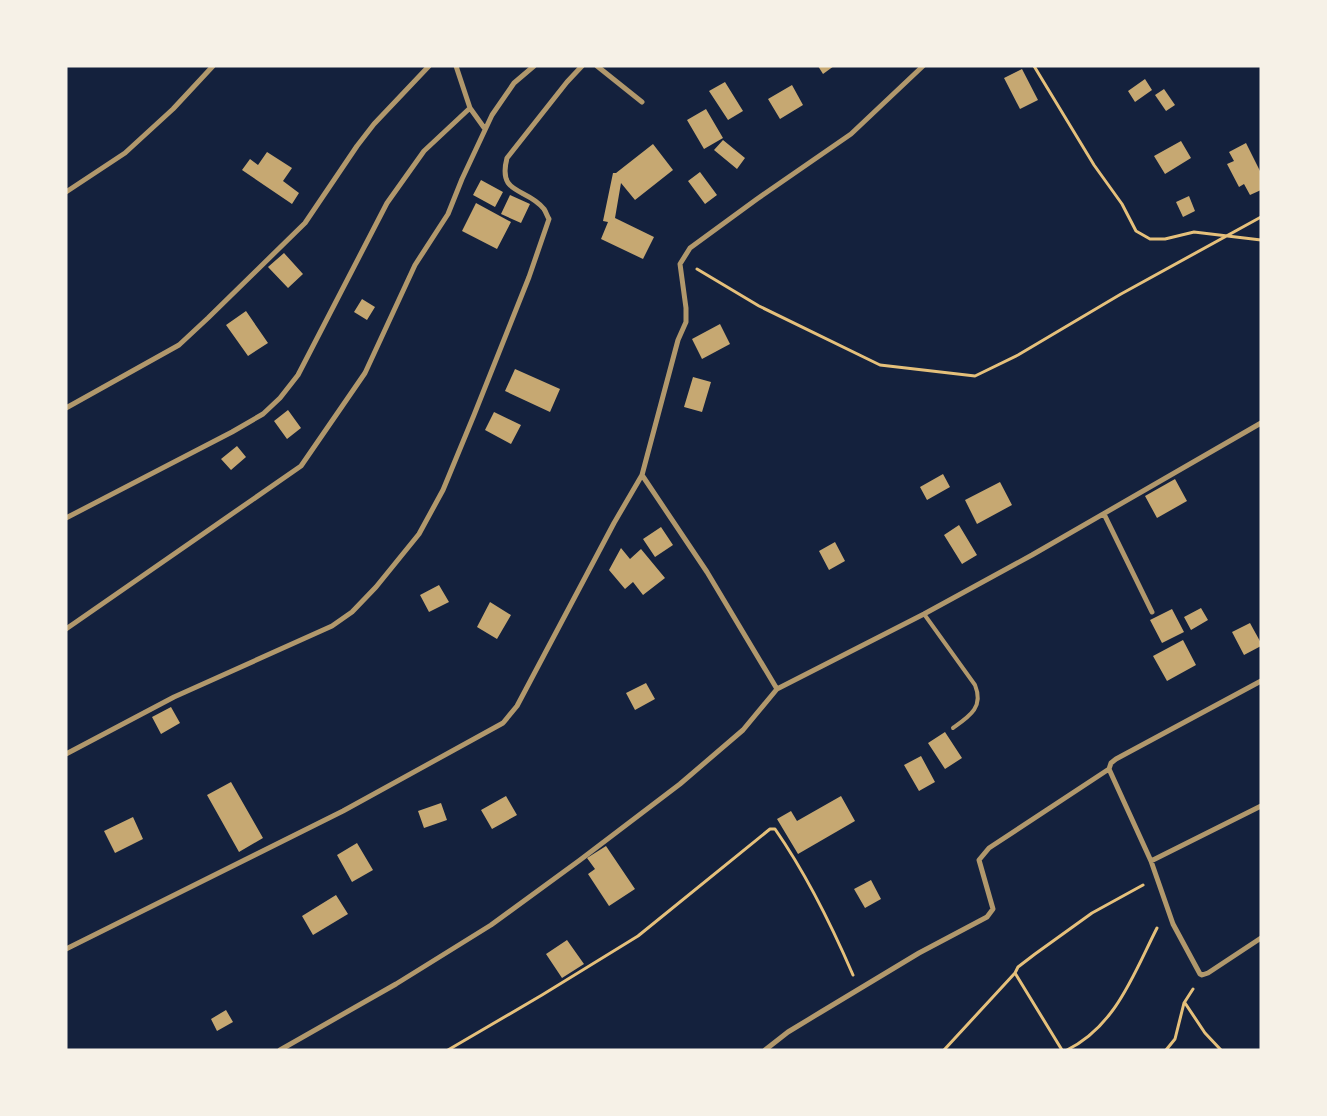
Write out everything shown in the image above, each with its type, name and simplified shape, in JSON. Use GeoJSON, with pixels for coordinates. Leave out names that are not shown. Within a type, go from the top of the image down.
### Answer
{"type":"FeatureCollection","features":[{"type":"Feature","properties":{"kind":"street"},"geometry":{"type":"LineString","coordinates":[[66,192],[125,153],[173,109],[213,66]]}},
{"type":"Feature","properties":{"kind":"street"},"geometry":{"type":"LineString","coordinates":[[66,408],[179,345],[208,318],[305,223],[374,124],[429,66]]}},
{"type":"Feature","properties":{"kind":"street"},"geometry":{"type":"LineString","coordinates":[[456,66],[470,108],[486,129]]}},
{"type":"Feature","properties":{"kind":"street"},"geometry":{"type":"LineString","coordinates":[[66,629],[301,466],[366,373],[415,265],[448,214],[492,115],[514,83],[534,66]]}},
{"type":"Feature","properties":{"kind":"street"},"geometry":{"type":"LineString","coordinates":[[66,754],[174,697],[332,626],[352,612],[376,587],[419,534],[443,490],[474,415],[529,277],[549,219],[543,208],[513,188],[507,181],[504,171],[507,158],[567,82],[582,66]]}},
{"type":"Feature","properties":{"kind":"street"},"geometry":{"type":"LineString","coordinates":[[597,66],[642,102]]}},
{"type":"Feature","properties":{"kind":"street"},"geometry":{"type":"LineString","coordinates":[[66,949],[344,811],[503,723],[517,706],[614,523],[642,476],[678,340],[686,322],[680,264],[690,248],[851,134],[923,66]]}},
{"type":"Feature","properties":{"kind":"street"},"geometry":{"type":"LineString","coordinates":[[66,518],[232,432],[263,414],[280,398],[298,376],[387,203],[424,151],[470,108]]}},
{"type":"Feature","properties":{"kind":"street"},"geometry":{"type":"LineString","coordinates":[[280,1050],[396,984],[491,925],[680,784],[743,730],[777,689],[924,614],[1104,514],[1261,423]]}},
{"type":"Feature","properties":{"kind":"street"},"geometry":{"type":"LineString","coordinates":[[642,476],[707,572],[777,689]]}},
{"type":"Feature","properties":{"kind":"street"},"geometry":{"type":"LineString","coordinates":[[1104,514],[1152,612]]}},
{"type":"Feature","properties":{"kind":"street"},"geometry":{"type":"LineString","coordinates":[[1261,681],[1116,759],[1111,763],[1109,769],[1151,861],[1173,924],[1202,976],[1261,938]]}},
{"type":"Feature","properties":{"kind":"street"},"geometry":{"type":"LineString","coordinates":[[765,1050],[788,1032],[919,953],[987,917],[993,909],[979,860],[989,848],[1109,769]]}},
{"type":"Feature","properties":{"kind":"street"},"geometry":{"type":"LineString","coordinates":[[1151,861],[1261,806]]}},
{"type":"Feature","properties":{"kind":"lane"},"geometry":{"type":"LineString","coordinates":[[924,614],[975,685],[978,693],[978,702],[974,711],[953,728]]}},
{"type":"Feature","properties":{"kind":"path"},"geometry":{"type":"LineString","coordinates":[[1034,66],[1094,165],[1122,204],[1136,231],[1150,239],[1165,239],[1194,232],[1261,240]]}},
{"type":"Feature","properties":{"kind":"path"},"geometry":{"type":"LineString","coordinates":[[680,264],[694,267],[758,306],[880,365],[975,376],[1018,355],[1121,294],[1261,217]]}},
{"type":"Feature","properties":{"kind":"path"},"geometry":{"type":"LineString","coordinates":[[448,1050],[638,936],[770,829],[775,830],[793,854],[832,926],[859,989]]}},
{"type":"Feature","properties":{"kind":"path"},"geometry":{"type":"LineString","coordinates":[[944,1050],[1015,973],[1018,967],[1092,913],[1157,878]]}},
{"type":"Feature","properties":{"kind":"path"},"geometry":{"type":"LineString","coordinates":[[1067,1050],[1093,1034],[1116,1007],[1168,907]]}},
{"type":"Feature","properties":{"kind":"path"},"geometry":{"type":"LineString","coordinates":[[1015,973],[1062,1050]]}},
{"type":"Feature","properties":{"kind":"path"},"geometry":{"type":"LineString","coordinates":[[1166,1050],[1175,1039],[1184,1003],[1202,976]]}},
{"type":"Feature","properties":{"kind":"path"},"geometry":{"type":"LineString","coordinates":[[1184,1003],[1205,1033],[1221,1050]]}},
{"type":"Feature","properties":{"kind":"building"},"geometry":{"type":"Polygon","coordinates":[[[818,66],[834,66],[823,74],[818,66]]]}},
{"type":"Feature","properties":{"kind":"building"},"geometry":{"type":"Polygon","coordinates":[[[1022,69],[1038,100],[1020,109],[1004,78],[1022,69]]]}},
{"type":"Feature","properties":{"kind":"building"},"geometry":{"type":"Polygon","coordinates":[[[1145,79],[1152,90],[1135,102],[1128,91],[1145,79]]]}},
{"type":"Feature","properties":{"kind":"building"},"geometry":{"type":"Polygon","coordinates":[[[725,82],[743,111],[728,120],[709,91],[725,82]]]}},
{"type":"Feature","properties":{"kind":"building"},"geometry":{"type":"Polygon","coordinates":[[[792,85],[803,105],[780,119],[768,99],[792,85]]]}},
{"type":"Feature","properties":{"kind":"building"},"geometry":{"type":"Polygon","coordinates":[[[1164,89],[1175,105],[1166,111],[1155,95],[1164,89]]]}},
{"type":"Feature","properties":{"kind":"building"},"geometry":{"type":"Polygon","coordinates":[[[706,109],[723,138],[704,149],[687,120],[706,109]]]}},
{"type":"Feature","properties":{"kind":"building"},"geometry":{"type":"Polygon","coordinates":[[[723,140],[745,158],[737,169],[714,150],[723,140]]]}},
{"type":"Feature","properties":{"kind":"building"},"geometry":{"type":"Polygon","coordinates":[[[1181,141],[1191,158],[1165,174],[1154,156],[1181,141]]]}},
{"type":"Feature","properties":{"kind":"building"},"geometry":{"type":"Polygon","coordinates":[[[1246,143],[1261,173],[1261,190],[1250,195],[1244,184],[1239,187],[1227,164],[1234,161],[1229,152],[1246,143]]]}},
{"type":"Feature","properties":{"kind":"building"},"geometry":{"type":"Polygon","coordinates":[[[653,144],[673,170],[635,200],[621,183],[615,218],[654,237],[643,259],[601,239],[608,222],[603,221],[613,173],[616,173],[653,144]]]}},
{"type":"Feature","properties":{"kind":"building"},"geometry":{"type":"Polygon","coordinates":[[[267,152],[292,168],[283,181],[299,193],[292,204],[242,170],[250,159],[258,165],[267,152]]]}},
{"type":"Feature","properties":{"kind":"building"},"geometry":{"type":"Polygon","coordinates":[[[700,172],[717,195],[705,204],[688,181],[700,172]]]}},
{"type":"Feature","properties":{"kind":"building"},"geometry":{"type":"Polygon","coordinates":[[[481,180],[503,192],[495,207],[473,195],[481,180]]]}},
{"type":"Feature","properties":{"kind":"building"},"geometry":{"type":"Polygon","coordinates":[[[510,195],[530,204],[521,223],[501,214],[510,195]]]}},
{"type":"Feature","properties":{"kind":"building"},"geometry":{"type":"Polygon","coordinates":[[[1189,196],[1195,211],[1183,217],[1176,202],[1189,196]]]}},
{"type":"Feature","properties":{"kind":"building"},"geometry":{"type":"Polygon","coordinates":[[[476,203],[511,222],[497,249],[462,231],[476,203]]]}},
{"type":"Feature","properties":{"kind":"building"},"geometry":{"type":"Polygon","coordinates":[[[284,253],[303,274],[288,288],[268,267],[284,253]]]}},
{"type":"Feature","properties":{"kind":"building"},"geometry":{"type":"Polygon","coordinates":[[[362,299],[375,307],[367,320],[354,312],[362,299]]]}},
{"type":"Feature","properties":{"kind":"building"},"geometry":{"type":"Polygon","coordinates":[[[246,311],[268,343],[248,356],[226,325],[246,311]]]}},
{"type":"Feature","properties":{"kind":"building"},"geometry":{"type":"Polygon","coordinates":[[[720,324],[730,344],[702,359],[692,339],[720,324]]]}},
{"type":"Feature","properties":{"kind":"building"},"geometry":{"type":"Polygon","coordinates":[[[515,369],[560,389],[550,412],[505,391],[515,369]]]}},
{"type":"Feature","properties":{"kind":"building"},"geometry":{"type":"Polygon","coordinates":[[[693,377],[711,382],[702,412],[684,407],[693,377]]]}},
{"type":"Feature","properties":{"kind":"building"},"geometry":{"type":"Polygon","coordinates":[[[288,410],[301,428],[287,439],[274,421],[288,410]]]}},
{"type":"Feature","properties":{"kind":"building"},"geometry":{"type":"Polygon","coordinates":[[[494,412],[521,425],[511,444],[485,430],[494,412]]]}},
{"type":"Feature","properties":{"kind":"building"},"geometry":{"type":"Polygon","coordinates":[[[237,446],[246,457],[231,470],[221,459],[237,446]]]}},
{"type":"Feature","properties":{"kind":"building"},"geometry":{"type":"Polygon","coordinates":[[[943,474],[950,487],[927,500],[920,487],[943,474]]]}},
{"type":"Feature","properties":{"kind":"building"},"geometry":{"type":"Polygon","coordinates":[[[1175,479],[1187,501],[1157,518],[1145,496],[1175,479]]]}},
{"type":"Feature","properties":{"kind":"building"},"geometry":{"type":"Polygon","coordinates":[[[1000,482],[1012,505],[977,524],[965,500],[1000,482]]]}},
{"type":"Feature","properties":{"kind":"building"},"geometry":{"type":"Polygon","coordinates":[[[959,525],[977,555],[962,564],[944,535],[959,525]]]}},
{"type":"Feature","properties":{"kind":"building"},"geometry":{"type":"Polygon","coordinates":[[[661,527],[673,545],[655,557],[643,539],[661,527]]]}},
{"type":"Feature","properties":{"kind":"building"},"geometry":{"type":"Polygon","coordinates":[[[835,542],[845,561],[829,570],[819,551],[835,542]]]}},
{"type":"Feature","properties":{"kind":"building"},"geometry":{"type":"Polygon","coordinates":[[[621,548],[630,559],[641,549],[665,578],[643,595],[633,582],[625,589],[609,570],[621,548]]]}},
{"type":"Feature","properties":{"kind":"building"},"geometry":{"type":"Polygon","coordinates":[[[439,585],[449,602],[429,612],[420,595],[439,585]]]}},
{"type":"Feature","properties":{"kind":"building"},"geometry":{"type":"Polygon","coordinates":[[[490,602],[511,615],[497,639],[477,627],[490,602]]]}},
{"type":"Feature","properties":{"kind":"building"},"geometry":{"type":"Polygon","coordinates":[[[1201,608],[1208,620],[1191,630],[1184,617],[1201,608]]]}},
{"type":"Feature","properties":{"kind":"building"},"geometry":{"type":"Polygon","coordinates":[[[1172,609],[1184,632],[1162,643],[1150,620],[1172,609]]]}},
{"type":"Feature","properties":{"kind":"building"},"geometry":{"type":"Polygon","coordinates":[[[1250,623],[1261,646],[1244,655],[1232,632],[1250,623]]]}},
{"type":"Feature","properties":{"kind":"building"},"geometry":{"type":"Polygon","coordinates":[[[1183,640],[1196,665],[1167,681],[1153,656],[1183,640]]]}},
{"type":"Feature","properties":{"kind":"building"},"geometry":{"type":"Polygon","coordinates":[[[646,683],[655,699],[635,710],[626,693],[646,683]]]}},
{"type":"Feature","properties":{"kind":"building"},"geometry":{"type":"Polygon","coordinates":[[[171,707],[180,723],[161,734],[152,717],[171,707]]]}},
{"type":"Feature","properties":{"kind":"building"},"geometry":{"type":"Polygon","coordinates":[[[945,732],[962,758],[945,769],[928,743],[945,732]]]}},
{"type":"Feature","properties":{"kind":"building"},"geometry":{"type":"Polygon","coordinates":[[[921,756],[935,782],[919,791],[904,765],[921,756]]]}},
{"type":"Feature","properties":{"kind":"building"},"geometry":{"type":"Polygon","coordinates":[[[231,782],[263,838],[239,852],[207,795],[231,782]]]}},
{"type":"Feature","properties":{"kind":"building"},"geometry":{"type":"Polygon","coordinates":[[[506,796],[517,815],[492,829],[481,810],[506,796]]]}},
{"type":"Feature","properties":{"kind":"building"},"geometry":{"type":"Polygon","coordinates":[[[841,796],[855,821],[798,854],[777,819],[791,811],[797,821],[841,796]]]}},
{"type":"Feature","properties":{"kind":"building"},"geometry":{"type":"Polygon","coordinates":[[[441,803],[447,820],[424,828],[418,811],[441,803]]]}},
{"type":"Feature","properties":{"kind":"building"},"geometry":{"type":"Polygon","coordinates":[[[133,817],[143,839],[115,853],[104,831],[133,817]]]}},
{"type":"Feature","properties":{"kind":"building"},"geometry":{"type":"Polygon","coordinates":[[[357,843],[373,870],[352,882],[337,855],[357,843]]]}},
{"type":"Feature","properties":{"kind":"building"},"geometry":{"type":"Polygon","coordinates":[[[606,846],[635,889],[609,906],[588,874],[595,869],[587,858],[606,846]]]}},
{"type":"Feature","properties":{"kind":"building"},"geometry":{"type":"Polygon","coordinates":[[[871,880],[881,899],[865,908],[854,889],[871,880]]]}},
{"type":"Feature","properties":{"kind":"building"},"geometry":{"type":"Polygon","coordinates":[[[336,895],[348,914],[313,935],[302,916],[336,895]]]}},
{"type":"Feature","properties":{"kind":"building"},"geometry":{"type":"Polygon","coordinates":[[[567,940],[584,964],[562,978],[546,954],[567,940]]]}},
{"type":"Feature","properties":{"kind":"building"},"geometry":{"type":"Polygon","coordinates":[[[226,1010],[233,1022],[217,1031],[211,1019],[226,1010]]]}}]}
